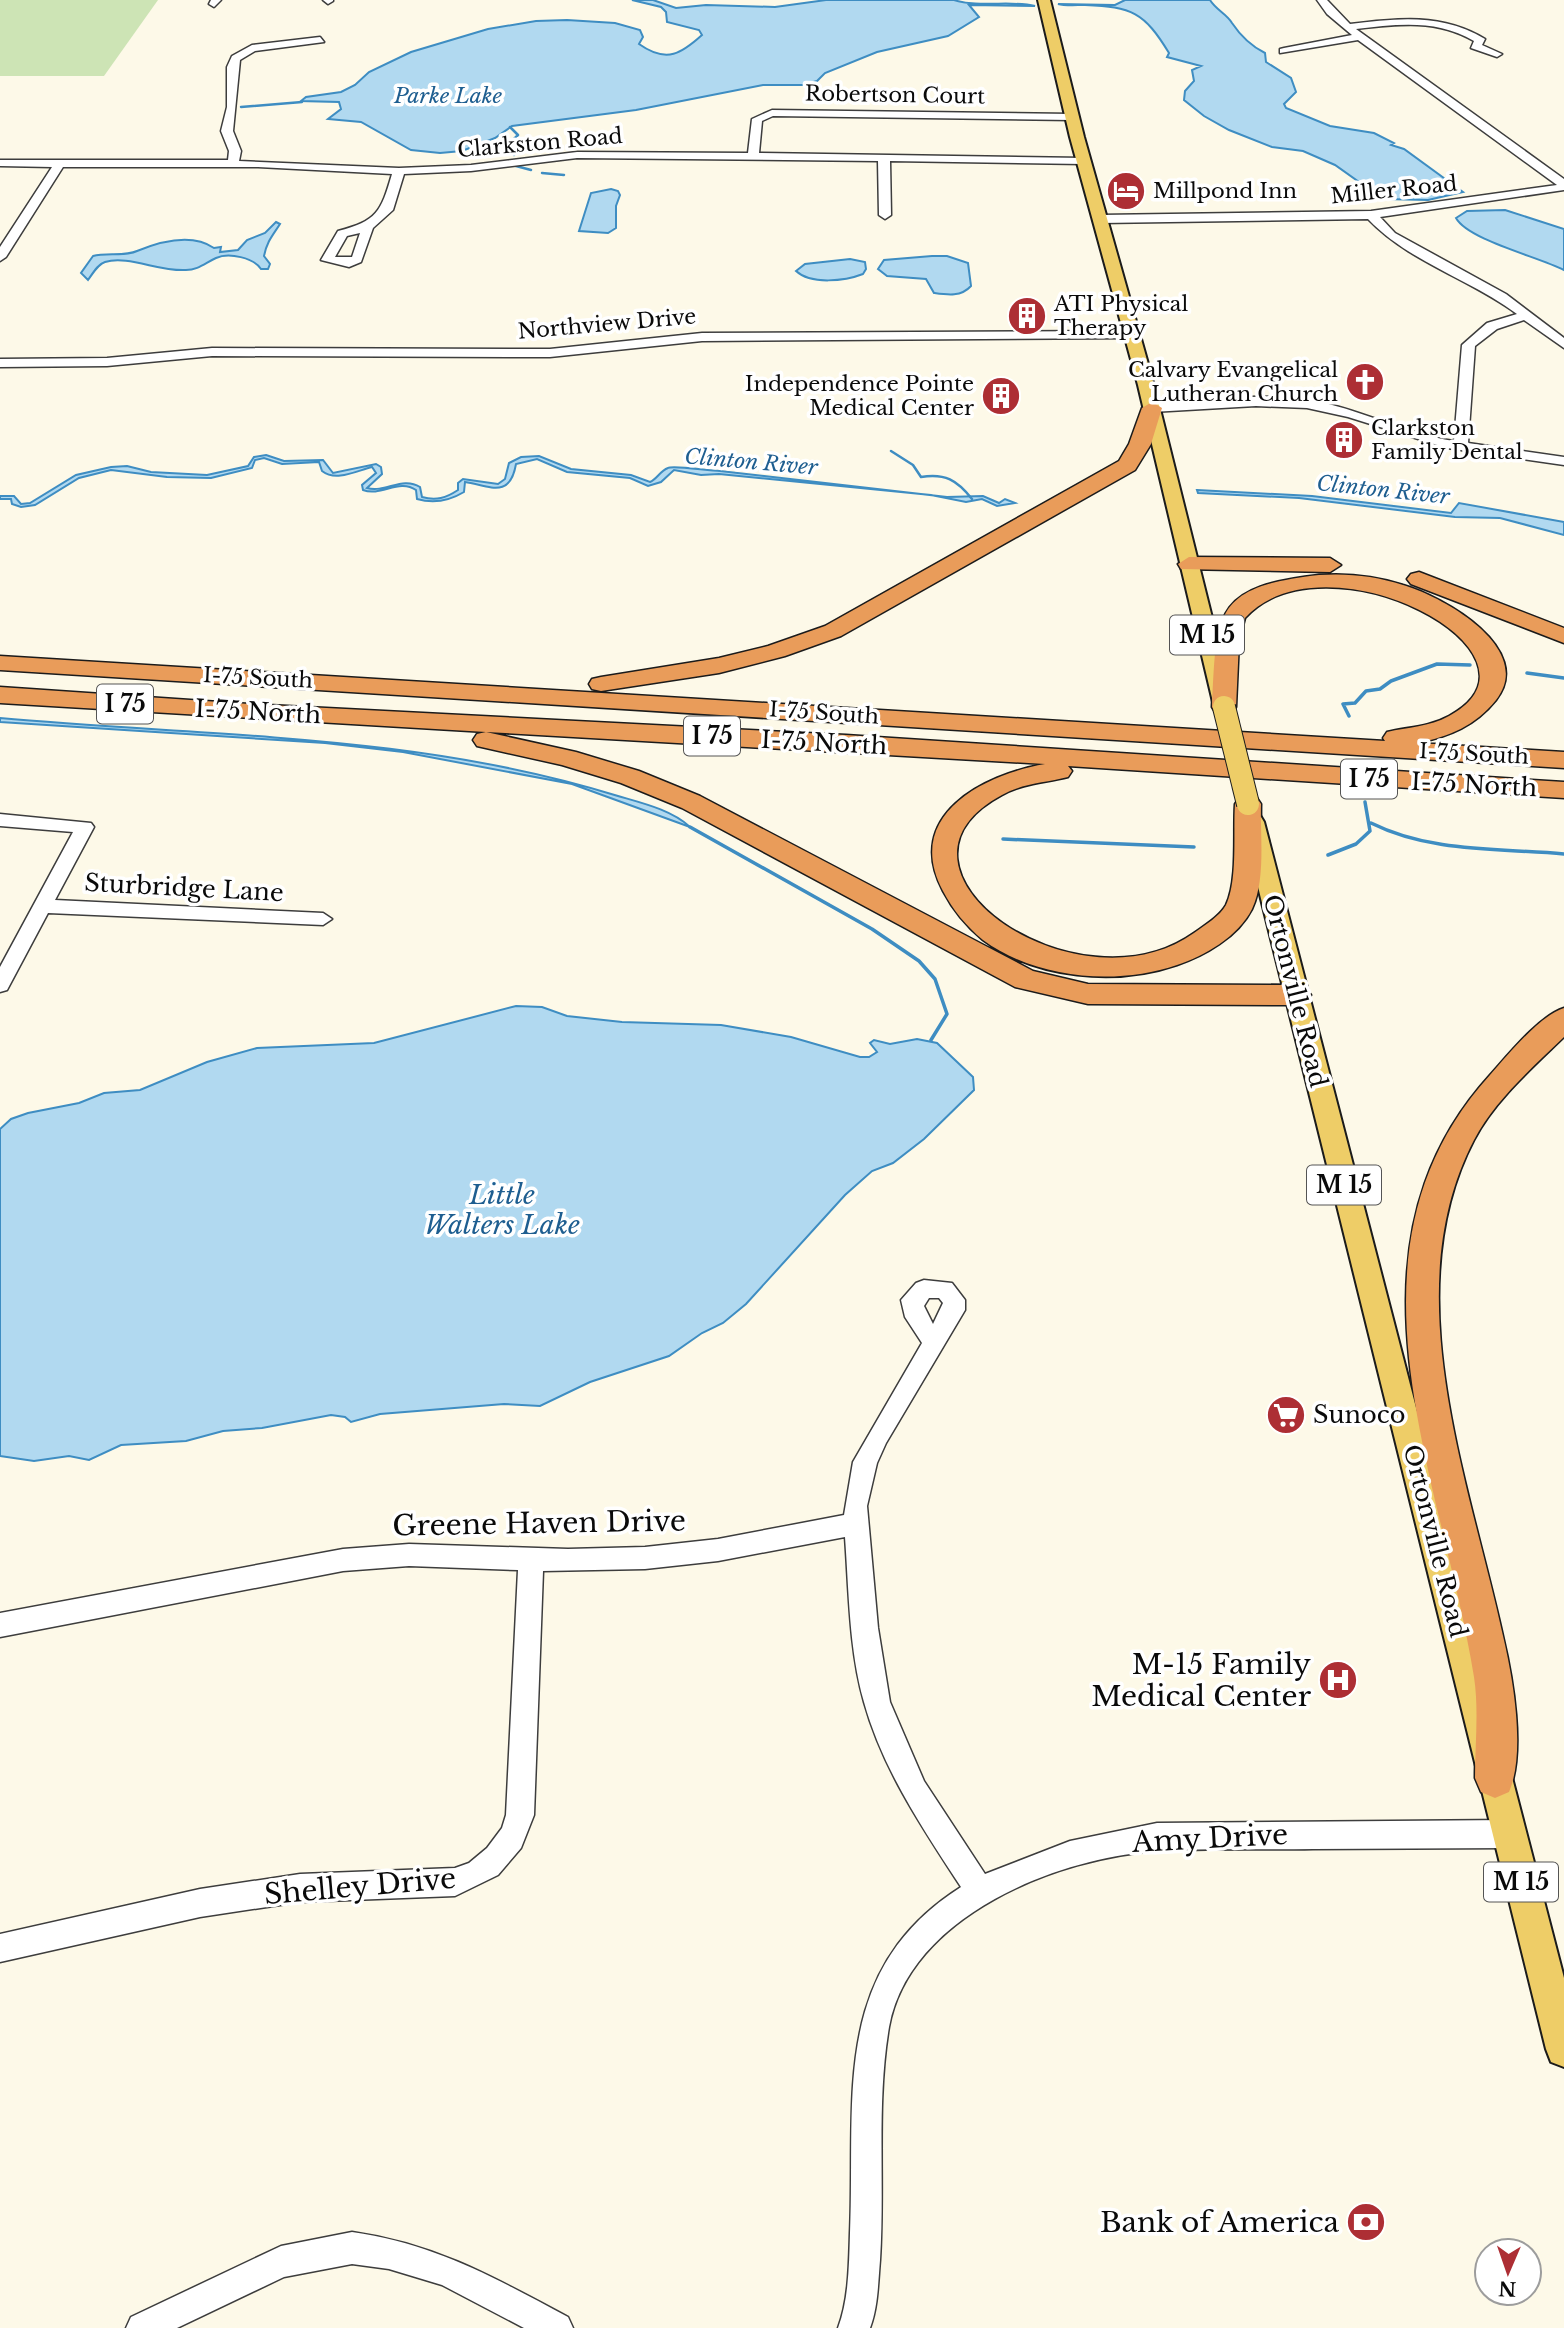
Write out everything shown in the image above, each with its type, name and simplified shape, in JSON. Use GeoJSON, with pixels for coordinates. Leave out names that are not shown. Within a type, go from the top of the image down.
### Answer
{"type":"FeatureCollection","features":[{"type":"Feature","properties":{"kind":"highway"},"geometry":{"type":"LineString","coordinates":[[214,675],[598,684],[683,674],[756,659],[833,631],[1127,465],[1140,444],[1152,408]]}},
{"type":"Feature","properties":{"kind":"highway"},"geometry":{"type":"LineString","coordinates":[[1189,564],[1376,568],[1420,579],[1564,636]]}},
{"type":"Feature","properties":{"kind":"highway"},"geometry":{"type":"LineString","coordinates":[[1224,707],[1231,621],[1238,611],[1272,591],[1311,581],[1335,580],[1380,586],[1416,597],[1443,610],[1472,632],[1485,648],[1492,665],[1491,691],[1486,701],[1464,719],[1450,726],[1399,738],[1329,737],[1267,742]]}},
{"type":"Feature","properties":{"kind":"highway","name":"I-75 South"},"geometry":{"type":"LineString","coordinates":[[0,663],[1564,760]]}},
{"type":"Feature","properties":{"kind":"highway","name":"I-75 North"},"geometry":{"type":"LineString","coordinates":[[0,695],[249,712],[846,743],[1564,790]]}},
{"type":"Feature","properties":{"kind":"highway"},"geometry":{"type":"LineString","coordinates":[[249,712],[264,718],[503,743],[630,777],[702,808],[1002,970],[1051,987],[1088,994],[1296,995]]}},
{"type":"Feature","properties":{"kind":"highway"},"geometry":{"type":"LineString","coordinates":[[1173,766],[1040,772],[998,785],[965,808],[951,826],[943,848],[951,884],[962,904],[976,921],[988,930],[1047,958],[1100,967],[1147,965],[1169,958],[1208,940],[1237,910],[1244,891],[1248,804]]}},
{"type":"Feature","properties":{"kind":"highway"},"geometry":{"type":"LineString","coordinates":[[1495,1778],[1493,1681],[1431,1396],[1421,1280],[1429,1219],[1440,1180],[1461,1135],[1485,1102],[1564,1019]]}},
{"type":"Feature","properties":{"kind":"main road","name":"M 15"},"geometry":{"type":"LineString","coordinates":[[1044,0],[1072,117],[1152,408],[1224,707]]}},
{"type":"Feature","properties":{"kind":"main road","name":"Ortonville Road"},"geometry":{"type":"LineString","coordinates":[[1224,707],[1564,2049]]}},
{"type":"Feature","properties":{"kind":"street"},"geometry":{"type":"LineString","coordinates":[[1322,0],[1360,37],[1564,186]]}},
{"type":"Feature","properties":{"kind":"street"},"geometry":{"type":"LineString","coordinates":[[1347,27],[1426,21],[1469,32],[1481,41],[1475,46],[1497,54]]}},
{"type":"Feature","properties":{"kind":"street"},"geometry":{"type":"LineString","coordinates":[[1284,51],[1360,37]]}},
{"type":"Feature","properties":{"kind":"street"},"geometry":{"type":"LineString","coordinates":[[233,163],[235,150],[227,131],[232,107],[232,67],[236,58],[252,48],[320,40]]}},
{"type":"Feature","properties":{"kind":"street","name":"Robertson Court"},"geometry":{"type":"LineString","coordinates":[[753,156],[757,120],[772,113],[1072,117]]}},
{"type":"Feature","properties":{"kind":"street","name":"Clarkston Road"},"geometry":{"type":"LineString","coordinates":[[0,163],[233,163],[399,171],[471,168],[586,155],[1084,161]]}},
{"type":"Feature","properties":{"kind":"street"},"geometry":{"type":"LineString","coordinates":[[884,159],[885,215]]}},
{"type":"Feature","properties":{"kind":"street"},"geometry":{"type":"LineString","coordinates":[[0,257],[60,163]]}},
{"type":"Feature","properties":{"kind":"street"},"geometry":{"type":"LineString","coordinates":[[368,227],[387,210],[399,171]]}},
{"type":"Feature","properties":{"kind":"street","name":"Miller Road"},"geometry":{"type":"LineString","coordinates":[[1101,219],[1371,215],[1564,186]]}},
{"type":"Feature","properties":{"kind":"street"},"geometry":{"type":"LineString","coordinates":[[1371,215],[1391,236],[1502,297],[1564,344]]}},
{"type":"Feature","properties":{"kind":"street"},"geometry":{"type":"LineString","coordinates":[[1461,446],[1469,345],[1492,326],[1528,315]]}},
{"type":"Feature","properties":{"kind":"street","name":"Northview Drive"},"geometry":{"type":"LineString","coordinates":[[0,363],[107,362],[212,352],[550,353],[702,337],[1133,335]]}},
{"type":"Feature","properties":{"kind":"street"},"geometry":{"type":"LineString","coordinates":[[1152,408],[1256,402],[1307,404],[1352,414],[1429,439],[1564,461]]}},
{"type":"Feature","properties":{"kind":"street"},"geometry":{"type":"LineString","coordinates":[[0,820],[85,827],[71,848],[0,985]]}},
{"type":"Feature","properties":{"kind":"street","name":"Sturbridge Lane"},"geometry":{"type":"LineString","coordinates":[[43,906],[323,919]]}},
{"type":"Feature","properties":{"kind":"street"},"geometry":{"type":"LineString","coordinates":[[934,1340],[865,1462],[855,1506],[856,1524],[865,1628],[877,1702],[914,1791],[980,1890]]}},
{"type":"Feature","properties":{"kind":"street","name":"Greene Haven Drive"},"geometry":{"type":"LineString","coordinates":[[0,1625],[343,1560],[409,1555],[531,1559],[645,1558],[706,1552],[856,1524]]}},
{"type":"Feature","properties":{"kind":"street","name":"Shelley Drive"},"geometry":{"type":"LineString","coordinates":[[0,1948],[200,1903],[300,1888],[455,1882],[470,1878],[489,1865],[515,1836],[520,1815],[531,1559]]}},
{"type":"Feature","properties":{"kind":"street","name":"Amy Drive"},"geometry":{"type":"LineString","coordinates":[[853,2328],[859,2315],[866,2218],[867,2105],[876,2022],[892,1977],[915,1944],[940,1918],[1003,1877],[1109,1844],[1157,1836],[1509,1834]]}},
{"type":"Feature","properties":{"kind":"street"},"geometry":{"type":"LineString","coordinates":[[142,2328],[281,2262],[352,2248],[389,2253],[448,2271],[557,2328]]}},
{"type":"Feature","properties":{"kind":"green space"},"geometry":{"type":"Polygon","coordinates":[[[0,0],[158,0],[104,76],[0,76],[0,0]]]}},
{"type":"Feature","properties":{"kind":"water","name":"Parke Lake"},"geometry":{"type":"Polygon","coordinates":[[[632,0],[653,0],[676,8],[706,5],[775,7],[826,0],[954,0],[1035,6],[969,5],[979,17],[948,36],[877,52],[803,85],[763,85],[636,110],[512,126],[495,138],[462,151],[440,153],[411,150],[361,122],[328,119],[341,109],[339,102],[301,101],[306,97],[341,92],[355,85],[369,72],[411,52],[488,29],[536,21],[615,23],[640,30],[643,37],[639,44],[666,55],[681,51],[702,35],[699,30],[667,22],[666,12],[661,7],[632,0]]]}},
{"type":"Feature","properties":{"kind":"water"},"geometry":{"type":"Polygon","coordinates":[[[1125,0],[1210,0],[1246,40],[1265,53],[1266,62],[1291,78],[1296,92],[1284,104],[1286,108],[1330,126],[1374,133],[1394,143],[1391,145],[1404,149],[1463,192],[1428,200],[1383,199],[1335,165],[1303,151],[1272,147],[1229,130],[1204,116],[1184,100],[1185,91],[1194,81],[1192,70],[1201,66],[1167,57],[1169,53],[1144,20],[1126,10],[1058,4],[1115,5],[1125,0]]]}},
{"type":"Feature","properties":{"kind":"water"},"geometry":{"type":"Polygon","coordinates":[[[611,189],[618,191],[620,195],[616,206],[616,228],[608,233],[579,231],[591,193],[611,189]]]}},
{"type":"Feature","properties":{"kind":"water"},"geometry":{"type":"Polygon","coordinates":[[[1505,210],[1564,229],[1564,270],[1474,234],[1456,218],[1467,211],[1505,210]]]}},
{"type":"Feature","properties":{"kind":"water"},"geometry":{"type":"Polygon","coordinates":[[[276,222],[280,224],[264,256],[270,264],[268,269],[261,269],[247,259],[221,256],[190,270],[166,269],[114,260],[100,265],[88,280],[81,273],[93,256],[132,253],[176,240],[221,247],[220,252],[238,250],[247,240],[265,233],[276,222]]]}},
{"type":"Feature","properties":{"kind":"water"},"geometry":{"type":"Polygon","coordinates":[[[947,256],[968,263],[971,286],[959,294],[934,293],[926,279],[887,276],[878,269],[884,260],[947,256]]]}},
{"type":"Feature","properties":{"kind":"water"},"geometry":{"type":"Polygon","coordinates":[[[850,259],[865,262],[866,269],[863,274],[819,280],[796,271],[805,264],[850,259]]]}},
{"type":"Feature","properties":{"kind":"water"},"geometry":{"type":"Polygon","coordinates":[[[266,455],[284,461],[323,460],[333,473],[376,464],[381,467],[382,474],[367,488],[413,484],[420,487],[422,497],[432,499],[445,497],[458,490],[458,483],[463,479],[498,484],[505,479],[509,463],[521,457],[539,456],[571,469],[631,475],[650,482],[665,469],[677,467],[920,494],[719,474],[701,475],[674,470],[661,482],[648,486],[630,478],[567,472],[537,459],[516,464],[513,475],[504,486],[498,488],[465,482],[464,492],[441,501],[429,501],[417,499],[416,490],[410,487],[370,492],[363,490],[362,485],[376,473],[372,467],[333,476],[322,471],[319,462],[282,464],[264,458],[255,460],[252,468],[211,478],[167,477],[111,470],[79,478],[35,505],[21,507],[12,504],[11,499],[0,499],[0,496],[14,496],[21,504],[30,503],[76,475],[111,467],[127,466],[151,472],[207,475],[248,466],[254,457],[266,455]]]}},
{"type":"Feature","properties":{"kind":"water"},"geometry":{"type":"Polygon","coordinates":[[[1197,490],[1312,496],[1451,513],[1459,503],[1564,522],[1564,535],[1500,518],[1455,517],[1299,498],[1198,493],[1197,490]]]}},
{"type":"Feature","properties":{"kind":"water"},"geometry":{"type":"Polygon","coordinates":[[[933,495],[983,496],[999,503],[1005,499],[1015,503],[997,506],[982,499],[966,502],[933,495]]]}},
{"type":"Feature","properties":{"kind":"water"},"geometry":{"type":"Polygon","coordinates":[[[0,718],[312,740],[466,760],[542,775],[637,801],[666,812],[690,827],[572,784],[403,752],[325,743],[0,722],[0,718]]]}},
{"type":"Feature","properties":{"kind":"water","name":"Little Walters Lake"},"geometry":{"type":"Polygon","coordinates":[[[516,1006],[542,1007],[567,1016],[622,1022],[721,1025],[791,1037],[860,1057],[869,1057],[877,1052],[870,1043],[874,1040],[890,1044],[917,1039],[937,1043],[973,1077],[974,1090],[924,1139],[893,1163],[872,1171],[845,1195],[746,1304],[723,1323],[702,1333],[669,1356],[590,1382],[540,1406],[504,1404],[380,1414],[351,1422],[345,1417],[331,1415],[262,1428],[223,1431],[186,1441],[121,1445],[89,1460],[69,1456],[34,1461],[0,1456],[0,1129],[11,1119],[79,1103],[104,1093],[140,1090],[207,1062],[257,1048],[374,1043],[516,1006]]]}},
{"type":"Feature","properties":{"kind":"waterway"},"geometry":{"type":"LineString","coordinates":[[241,107],[302,102]]}},
{"type":"Feature","properties":{"kind":"waterway"},"geometry":{"type":"LineString","coordinates":[[510,127],[518,135],[514,139],[514,155]]}},
{"type":"Feature","properties":{"kind":"waterway"},"geometry":{"type":"LineString","coordinates":[[516,166],[531,170]]}},
{"type":"Feature","properties":{"kind":"waterway"},"geometry":{"type":"LineString","coordinates":[[542,173],[564,175]]}},
{"type":"Feature","properties":{"kind":"waterway"},"geometry":{"type":"LineString","coordinates":[[891,451],[913,465],[921,477],[950,479],[972,499]]}},
{"type":"Feature","properties":{"kind":"waterway"},"geometry":{"type":"LineString","coordinates":[[1349,716],[1343,704],[1355,703],[1366,691],[1380,689],[1391,681],[1437,664],[1470,665]]}},
{"type":"Feature","properties":{"kind":"waterway"},"geometry":{"type":"LineString","coordinates":[[1527,673],[1564,678]]}},
{"type":"Feature","properties":{"kind":"waterway"},"geometry":{"type":"LineString","coordinates":[[1328,855],[1356,844],[1370,831],[1365,802]]}},
{"type":"Feature","properties":{"kind":"waterway"},"geometry":{"type":"LineString","coordinates":[[1371,823],[1417,840],[1441,844],[1564,854]]}},
{"type":"Feature","properties":{"kind":"waterway"},"geometry":{"type":"LineString","coordinates":[[690,827],[872,929],[919,961],[935,979],[947,1014],[931,1040]]}},
{"type":"Feature","properties":{"kind":"waterway"},"geometry":{"type":"LineString","coordinates":[[1003,839],[1194,847]]}},
{"type":"Feature","properties":{"kind":"place","name":"Millpond Inn"},"geometry":{"type":"Point","coordinates":[1126,191]}},
{"type":"Feature","properties":{"kind":"place","name":"ATI Physical Therapy"},"geometry":{"type":"Point","coordinates":[1027,316]}},
{"type":"Feature","properties":{"kind":"place","name":"Calvary Evangelical Lutheran Church"},"geometry":{"type":"Point","coordinates":[1365,382]}},
{"type":"Feature","properties":{"kind":"place","name":"Independence Pointe Medical Center"},"geometry":{"type":"Point","coordinates":[1001,396]}},
{"type":"Feature","properties":{"kind":"place","name":"Clarkston Family Dental"},"geometry":{"type":"Point","coordinates":[1344,440]}},
{"type":"Feature","properties":{"kind":"place","name":"Sunoco"},"geometry":{"type":"Point","coordinates":[1286,1415]}},
{"type":"Feature","properties":{"kind":"place","name":"M-15 Family Medical Center"},"geometry":{"type":"Point","coordinates":[1338,1680]}},
{"type":"Feature","properties":{"kind":"place","name":"Bank of America"},"geometry":{"type":"Point","coordinates":[1366,2222]}},
{"type":"Feature","properties":{"kind":"water label","name":"Clinton River"},"geometry":{"type":"Point","coordinates":[751,462]}},
{"type":"Feature","properties":{"kind":"water label","name":"Clinton River"},"geometry":{"type":"Point","coordinates":[1383,490]}}]}
